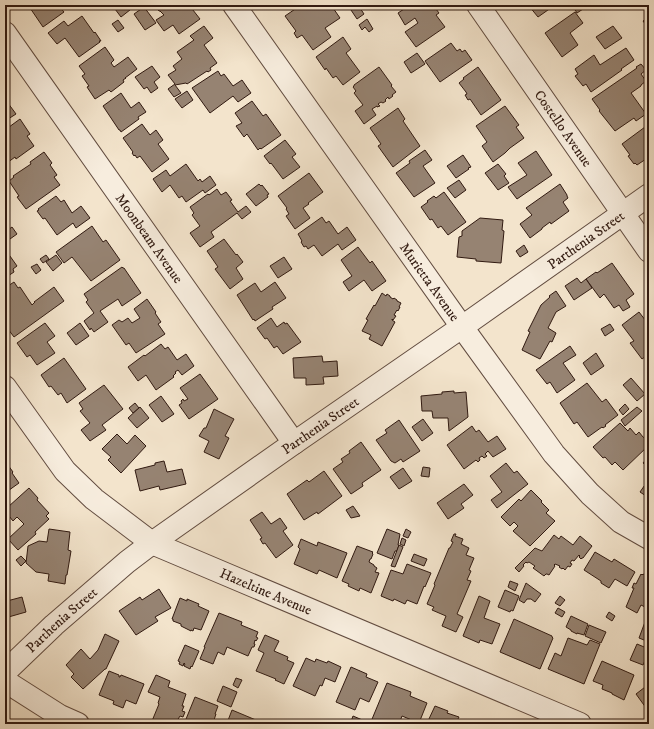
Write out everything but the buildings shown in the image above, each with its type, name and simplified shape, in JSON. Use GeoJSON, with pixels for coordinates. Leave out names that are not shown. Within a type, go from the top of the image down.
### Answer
{"type":"FeatureCollection","features":[{"type":"Feature","properties":{"kind":"street","name":"Murietta Avenue"},"geometry":{"type":"LineString","coordinates":[[234,5],[462,327],[554,454],[590,494],[621,522],[649,538]]}},
{"type":"Feature","properties":{"kind":"street","name":"Costello Avenue"},"geometry":{"type":"LineString","coordinates":[[478,5],[649,251]]}},
{"type":"Feature","properties":{"kind":"street","name":"Moonbeam Avenue"},"geometry":{"type":"LineString","coordinates":[[5,33],[294,443]]}},
{"type":"Feature","properties":{"kind":"street","name":"Parthenia Street"},"geometry":{"type":"LineString","coordinates":[[5,672],[54,625],[127,562],[152,543],[649,195]]}},
{"type":"Feature","properties":{"kind":"street","name":"Hazeltine Avenue"},"geometry":{"type":"LineString","coordinates":[[5,387],[65,471],[94,499],[152,543],[580,724]]}},
{"type":"Feature","properties":{"kind":"street"},"geometry":{"type":"LineString","coordinates":[[5,681],[60,716],[78,724]]}}]}
